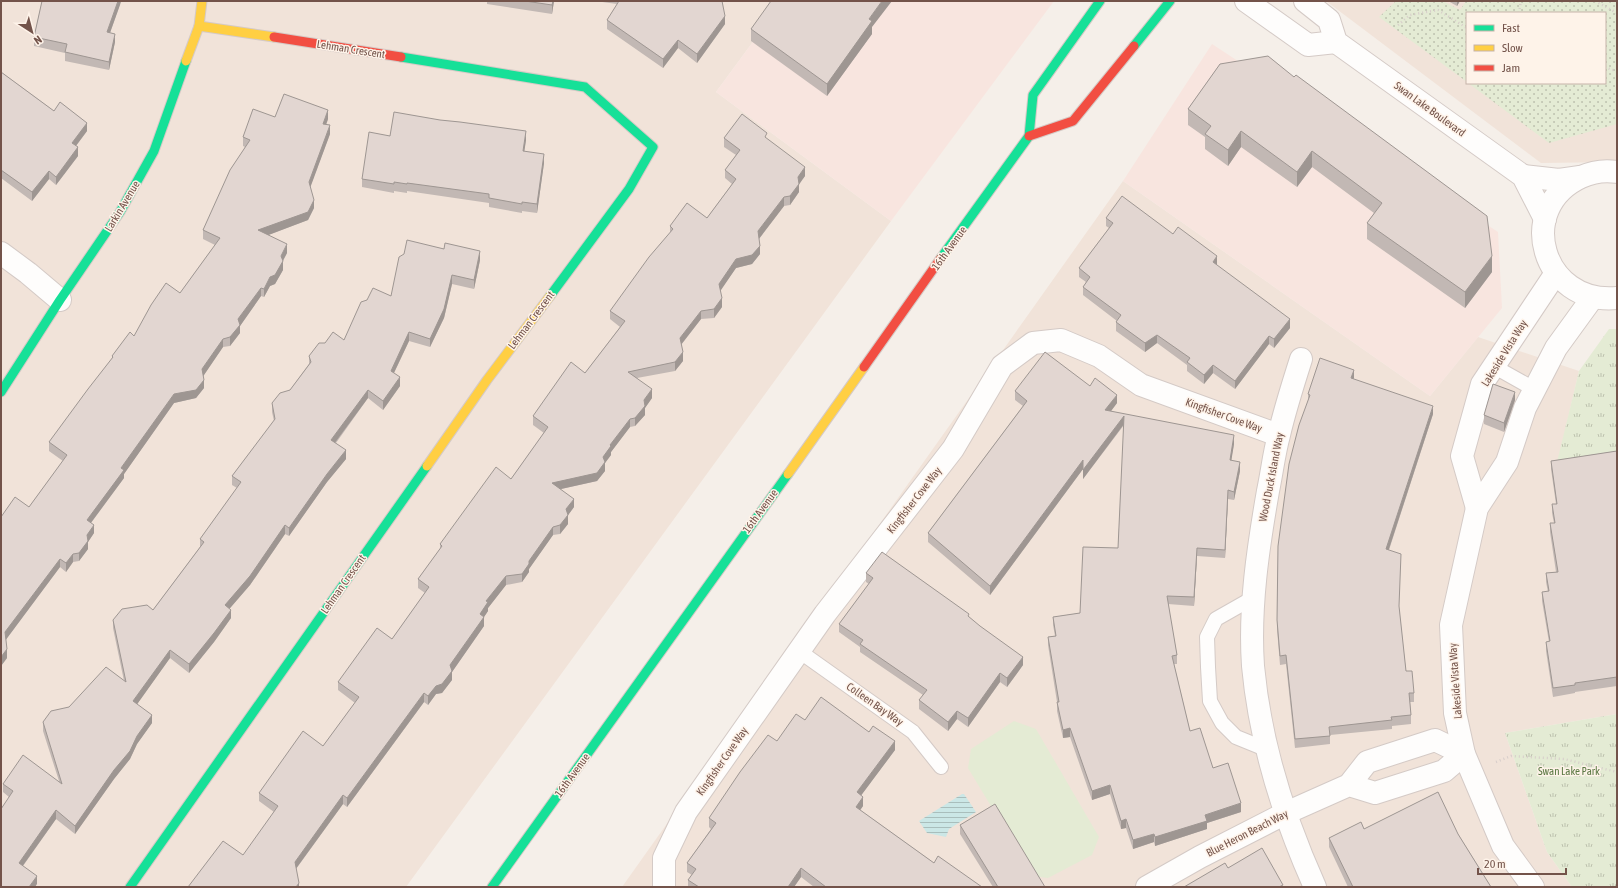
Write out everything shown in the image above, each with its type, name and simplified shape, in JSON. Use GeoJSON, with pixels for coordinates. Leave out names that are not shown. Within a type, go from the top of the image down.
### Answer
{"type":"FeatureCollection","features":[{"type":"Feature","properties":{"kind":"street","name":"Larkin Avenue"},"geometry":{"type":"LineString","coordinates":[[1,392],[60,300],[120,212],[154,151],[199,26],[202,1]]}},
{"type":"Feature","properties":{"kind":"street","name":"16th Avenue"},"geometry":{"type":"LineString","coordinates":[[492,887],[1029,136],[1033,95],[1100,1]]}},
{"type":"Feature","properties":{"kind":"street"},"geometry":{"type":"LineString","coordinates":[[1029,136],[1073,121],[1170,1]]}},
{"type":"Feature","properties":{"kind":"street"},"geometry":{"type":"LineString","coordinates":[[1246,1],[1308,45],[1336,42],[1329,20],[1305,1]]}},
{"type":"Feature","properties":{"kind":"street","name":"Lehman Crescent"},"geometry":{"type":"LineString","coordinates":[[130,887],[487,380],[629,189],[653,147],[585,87],[199,26]]}},
{"type":"Feature","properties":{"kind":"street","name":"Swan Lake Boulevard"},"geometry":{"type":"LineString","coordinates":[[1336,42],[1523,176],[1545,219]]}},
{"type":"Feature","properties":{"kind":"street","name":"Swan Lake Boulevard"},"geometry":{"type":"LineString","coordinates":[[1523,176],[1558,180],[1599,172],[1617,172]]}},
{"type":"Feature","properties":{"kind":"street"},"geometry":{"type":"LineString","coordinates":[[1584,176],[1570,183],[1558,194],[1550,205],[1545,219],[1543,233],[1544,247],[1549,261],[1556,273],[1572,288],[1593,297],[1617,298]]}},
{"type":"Feature","properties":{"kind":"street"},"geometry":{"type":"LineString","coordinates":[[1,253],[60,300]]}},
{"type":"Feature","properties":{"kind":"street","name":"Lakeside Vista Way"},"geometry":{"type":"LineString","coordinates":[[1477,508],[1462,456],[1482,384],[1556,273]]}},
{"type":"Feature","properties":{"kind":"street","name":"Lakeside Vista Way"},"geometry":{"type":"LineString","coordinates":[[1533,887],[1503,846],[1468,763],[1454,713],[1452,625],[1477,508],[1507,462],[1524,408],[1556,348],[1593,297]]}},
{"type":"Feature","properties":{"kind":"street","name":"Kingfisher Cove Way"},"geometry":{"type":"LineString","coordinates":[[664,887],[664,858],[686,812],[826,614],[953,449],[1002,366],[1033,343],[1061,340],[1098,356],[1141,385],[1278,436]]}},
{"type":"Feature","properties":{"kind":"street","name":"Wood Duck Island Way"},"geometry":{"type":"LineString","coordinates":[[1301,359],[1278,436],[1261,530],[1253,598],[1253,664],[1256,692],[1268,750],[1286,813],[1315,887]]}},
{"type":"Feature","properties":{"kind":"street","name":"Blue Heron Beach Way"},"geometry":{"type":"LineString","coordinates":[[1147,887],[1200,857],[1286,813],[1349,785],[1367,762],[1436,740],[1468,763]]}},
{"type":"Feature","properties":{"kind":"street"},"geometry":{"type":"LineString","coordinates":[[1349,785],[1375,793],[1468,763]]}},
{"type":"Feature","properties":{"kind":"lane"},"geometry":{"type":"LineString","coordinates":[[1493,366],[1534,389]]}},
{"type":"Feature","properties":{"kind":"lane"},"geometry":{"type":"LineString","coordinates":[[1253,598],[1216,619],[1208,637],[1210,701],[1222,723],[1236,737],[1268,750]]}},
{"type":"Feature","properties":{"kind":"lane","name":"Colleen Bay Way"},"geometry":{"type":"LineString","coordinates":[[799,651],[913,732],[941,767]]}},
{"type":"Feature","properties":{"kind":"path"},"geometry":{"type":"LineString","coordinates":[[1519,12],[1521,1]]}},
{"type":"Feature","properties":{"kind":"path"},"geometry":{"type":"LineString","coordinates":[[1595,1],[1617,13]]}},
{"type":"Feature","properties":{"kind":"path"},"geometry":{"type":"LineString","coordinates":[[1398,25],[1410,15],[1438,10],[1466,27]]}},
{"type":"Feature","properties":{"kind":"path"},"geometry":{"type":"LineString","coordinates":[[1606,67],[1617,70]]}},
{"type":"Feature","properties":{"kind":"path"},"geometry":{"type":"LineString","coordinates":[[1468,763],[1511,756],[1564,759],[1617,772]]}},
{"type":"Feature","properties":{"kind":"shaded area"},"geometry":{"type":"Polygon","coordinates":[[[1,1],[783,1],[716,92],[891,221],[406,887],[1,887],[1,1]]]}},
{"type":"Feature","properties":{"kind":"shaded area"},"geometry":{"type":"Polygon","coordinates":[[[783,1],[1054,1],[891,221],[716,92],[783,1]]]}},
{"type":"Feature","properties":{"kind":"shaded area"},"geometry":{"type":"Polygon","coordinates":[[[1326,1],[1617,1],[1617,162],[1541,163],[1326,1]]]}},
{"type":"Feature","properties":{"kind":"shaded area"},"geometry":{"type":"Polygon","coordinates":[[[1212,44],[1498,232],[1502,308],[1430,396],[1123,181],[1212,44]]]}},
{"type":"Feature","properties":{"kind":"shaded area"},"geometry":{"type":"Polygon","coordinates":[[[1123,181],[1430,396],[1478,337],[1579,371],[1558,461],[1617,456],[1617,714],[1505,733],[1547,852],[1572,887],[622,887],[1123,181]]]}},
{"type":"Feature","properties":{"kind":"green space"},"geometry":{"type":"Polygon","coordinates":[[[1396,1],[1443,1],[1460,10],[1466,1],[1617,1],[1617,124],[1549,143],[1469,84],[1606,84],[1606,12],[1466,12],[1466,81],[1379,17],[1396,1]]]}},
{"type":"Feature","properties":{"kind":"green space"},"geometry":{"type":"Polygon","coordinates":[[[1609,329],[1617,329],[1617,456],[1557,462],[1579,371],[1609,329]]]}},
{"type":"Feature","properties":{"kind":"green space","name":"Swan Lake Park"},"geometry":{"type":"Polygon","coordinates":[[[1617,714],[1617,887],[1572,887],[1547,852],[1505,733],[1617,714]]]}},
{"type":"Feature","properties":{"kind":"green space"},"geometry":{"type":"Polygon","coordinates":[[[1014,721],[1036,729],[1099,837],[1092,855],[1048,878],[1033,876],[968,768],[971,749],[1014,721]]]}},
{"type":"Feature","properties":{"kind":"water"},"geometry":{"type":"Polygon","coordinates":[[[964,794],[976,812],[949,829],[946,837],[927,833],[919,821],[964,794]]]}},
{"type":"Feature","properties":{"kind":"building"},"geometry":{"type":"Polygon","coordinates":[[[42,1],[118,1],[107,32],[115,34],[109,62],[65,52],[67,44],[34,37],[42,1]]]}},
{"type":"Feature","properties":{"kind":"building"},"geometry":{"type":"Polygon","coordinates":[[[525,1],[553,1],[552,5],[525,1]]]}},
{"type":"Feature","properties":{"kind":"building"},"geometry":{"type":"Polygon","coordinates":[[[619,1],[722,1],[725,16],[697,54],[678,40],[663,59],[607,20],[619,1]]]}},
{"type":"Feature","properties":{"kind":"building"},"geometry":{"type":"Polygon","coordinates":[[[771,1],[882,1],[869,19],[872,21],[827,84],[751,29],[771,1]]]}},
{"type":"Feature","properties":{"kind":"building"},"geometry":{"type":"Polygon","coordinates":[[[1268,56],[1294,77],[1296,75],[1487,216],[1492,256],[1465,292],[1367,223],[1382,203],[1312,151],[1297,172],[1241,131],[1228,150],[1205,134],[1211,126],[1188,109],[1220,64],[1268,56]]]}},
{"type":"Feature","properties":{"kind":"building"},"geometry":{"type":"Polygon","coordinates":[[[1,72],[54,111],[60,102],[87,123],[72,143],[78,147],[56,177],[49,171],[32,192],[1,170],[1,72]]]}},
{"type":"Feature","properties":{"kind":"building"},"geometry":{"type":"Polygon","coordinates":[[[284,94],[328,110],[323,124],[330,125],[309,182],[314,200],[308,212],[258,230],[287,244],[281,256],[283,261],[275,275],[270,277],[264,289],[261,288],[238,319],[240,325],[230,337],[223,339],[202,369],[204,380],[196,390],[174,394],[121,468],[124,470],[87,520],[94,525],[87,535],[88,541],[79,553],[73,554],[66,563],[60,559],[5,632],[7,649],[1,657],[1,517],[15,497],[29,507],[67,455],[49,442],[130,332],[134,336],[151,305],[166,283],[180,293],[220,238],[203,230],[230,170],[250,140],[243,137],[253,109],[275,117],[284,94]]]}},
{"type":"Feature","properties":{"kind":"building"},"geometry":{"type":"Polygon","coordinates":[[[394,112],[440,120],[526,131],[523,151],[544,154],[537,204],[522,202],[522,204],[489,198],[489,194],[407,183],[394,182],[394,184],[362,179],[369,132],[390,136],[394,112]]]}},
{"type":"Feature","properties":{"kind":"building"},"geometry":{"type":"Polygon","coordinates":[[[742,114],[767,133],[765,137],[805,167],[798,177],[799,184],[790,196],[784,197],[758,231],[760,246],[752,255],[736,259],[719,284],[722,298],[714,309],[701,311],[680,338],[683,352],[675,362],[628,372],[652,389],[644,400],[645,406],[635,418],[630,419],[610,445],[611,446],[603,457],[605,462],[597,473],[552,483],[574,499],[566,509],[568,515],[560,525],[553,527],[529,561],[529,564],[522,574],[506,576],[486,601],[488,602],[480,614],[484,617],[450,665],[452,671],[442,684],[436,686],[428,696],[424,693],[347,798],[343,795],[295,862],[299,883],[296,887],[188,887],[223,841],[243,855],[278,806],[259,793],[303,731],[323,746],[359,697],[338,682],[377,628],[392,639],[429,587],[418,579],[442,546],[440,544],[496,467],[511,479],[548,427],[533,416],[571,362],[585,373],[625,321],[610,311],[649,257],[673,229],[670,226],[687,203],[707,218],[736,179],[725,170],[740,150],[724,138],[742,114]]]}},
{"type":"Feature","properties":{"kind":"building"},"geometry":{"type":"Polygon","coordinates":[[[1122,196],[1173,234],[1178,227],[1217,256],[1213,262],[1290,319],[1274,339],[1269,336],[1235,381],[1213,365],[1204,375],[1187,362],[1190,358],[1157,335],[1145,343],[1116,322],[1121,315],[1083,287],[1090,277],[1079,268],[1113,223],[1106,218],[1122,196]]]}},
{"type":"Feature","properties":{"kind":"building"},"geometry":{"type":"Polygon","coordinates":[[[407,240],[444,249],[445,243],[480,251],[474,280],[452,275],[444,309],[430,339],[409,332],[391,371],[400,377],[383,401],[368,390],[331,440],[346,450],[289,528],[285,525],[250,576],[225,605],[231,610],[189,664],[170,650],[133,701],[152,715],[137,736],[130,751],[114,770],[75,826],[56,810],[19,863],[37,876],[29,887],[1,887],[1,809],[13,791],[3,784],[23,755],[62,784],[43,722],[51,711],[69,707],[106,667],[126,682],[113,620],[122,609],[147,605],[153,610],[204,542],[200,539],[241,482],[232,476],[275,419],[272,403],[280,393],[290,390],[311,362],[309,356],[319,343],[325,343],[333,332],[344,340],[361,302],[367,300],[373,288],[391,296],[399,257],[404,254],[407,240]]]}},
{"type":"Feature","properties":{"kind":"building"},"geometry":{"type":"Polygon","coordinates":[[[1045,352],[1090,386],[1095,378],[1117,395],[1105,410],[1234,435],[1230,460],[1240,462],[1234,492],[1228,490],[1225,550],[1197,548],[1194,597],[1167,596],[1177,655],[1172,656],[1190,731],[1200,728],[1213,768],[1228,763],[1241,803],[1205,815],[1207,821],[1155,837],[1154,834],[1133,840],[1126,819],[1121,821],[1110,785],[1092,791],[1070,728],[1063,730],[1057,702],[1059,702],[1048,637],[1056,636],[1053,617],[1080,613],[1083,547],[1118,548],[1124,416],[1083,470],[1083,460],[990,586],[928,533],[1027,401],[1015,391],[1045,352]]]}},
{"type":"Feature","properties":{"kind":"building"},"geometry":{"type":"Polygon","coordinates":[[[1320,358],[1354,370],[1351,378],[1433,406],[1386,549],[1401,554],[1399,606],[1406,671],[1412,671],[1414,693],[1409,693],[1411,715],[1391,717],[1392,720],[1329,727],[1330,736],[1295,739],[1286,655],[1280,656],[1277,620],[1278,546],[1289,464],[1299,425],[1310,395],[1308,394],[1320,358]]]}},
{"type":"Feature","properties":{"kind":"building"},"geometry":{"type":"Polygon","coordinates":[[[1493,384],[1515,392],[1504,423],[1484,415],[1493,384]]]}},
{"type":"Feature","properties":{"kind":"building"},"geometry":{"type":"Polygon","coordinates":[[[1617,451],[1617,677],[1575,683],[1575,685],[1553,688],[1546,642],[1550,641],[1542,592],[1549,591],[1546,573],[1558,572],[1550,523],[1555,523],[1552,504],[1557,504],[1551,461],[1617,451]]]}},
{"type":"Feature","properties":{"kind":"building"},"geometry":{"type":"Polygon","coordinates":[[[882,552],[969,614],[968,616],[980,626],[1023,657],[1007,678],[1000,673],[968,718],[957,711],[948,722],[919,700],[927,690],[860,644],[863,640],[839,624],[873,578],[866,573],[882,552]]]}},
{"type":"Feature","properties":{"kind":"building"},"geometry":{"type":"Polygon","coordinates":[[[821,697],[869,732],[873,726],[895,741],[857,792],[863,797],[856,807],[934,863],[938,856],[982,887],[826,887],[801,868],[788,887],[699,887],[688,880],[696,869],[687,863],[716,823],[709,818],[740,772],[768,735],[777,741],[796,714],[805,720],[821,697]]]}},
{"type":"Feature","properties":{"kind":"building"},"geometry":{"type":"Polygon","coordinates":[[[1438,792],[1458,834],[1491,887],[1353,887],[1329,838],[1361,822],[1364,829],[1438,792]]]}},
{"type":"Feature","properties":{"kind":"building"},"geometry":{"type":"Polygon","coordinates":[[[995,804],[1045,887],[998,887],[960,825],[995,804]]]}},
{"type":"Feature","properties":{"kind":"building"},"geometry":{"type":"Polygon","coordinates":[[[1262,848],[1283,885],[1279,887],[1184,887],[1225,863],[1228,868],[1262,848]]]}},
{"type":"Feature","properties":{"kind":"traffic: fast"},"geometry":{"type":"LineString","coordinates":[[941,258],[1029,136],[1033,95],[1100,1]]}},
{"type":"Feature","properties":{"kind":"traffic: fast"},"geometry":{"type":"LineString","coordinates":[[1134,46],[1170,1]]}},
{"type":"Feature","properties":{"kind":"traffic: fast"},"geometry":{"type":"LineString","coordinates":[[401,57],[585,87],[653,147],[629,189],[550,296]]}},
{"type":"Feature","properties":{"kind":"traffic: fast"},"geometry":{"type":"LineString","coordinates":[[1,392],[60,300],[120,212],[154,151],[186,61]]}},
{"type":"Feature","properties":{"kind":"traffic: fast"},"geometry":{"type":"LineString","coordinates":[[130,887],[427,466]]}},
{"type":"Feature","properties":{"kind":"traffic: fast"},"geometry":{"type":"LineString","coordinates":[[492,887],[788,474]]}},
{"type":"Feature","properties":{"kind":"traffic: slow"},"geometry":{"type":"LineString","coordinates":[[186,61],[199,26],[202,1]]}},
{"type":"Feature","properties":{"kind":"traffic: slow"},"geometry":{"type":"LineString","coordinates":[[199,26],[274,37]]}},
{"type":"Feature","properties":{"kind":"traffic: slow"},"geometry":{"type":"LineString","coordinates":[[427,466],[487,380],[550,296]]}},
{"type":"Feature","properties":{"kind":"traffic: slow"},"geometry":{"type":"LineString","coordinates":[[788,474],[864,367]]}},
{"type":"Feature","properties":{"kind":"traffic: jam"},"geometry":{"type":"LineString","coordinates":[[274,37],[401,57]]}},
{"type":"Feature","properties":{"kind":"traffic: jam"},"geometry":{"type":"LineString","coordinates":[[1029,136],[1073,121],[1134,46]]}},
{"type":"Feature","properties":{"kind":"traffic: jam"},"geometry":{"type":"LineString","coordinates":[[864,367],[941,258]]}}]}
